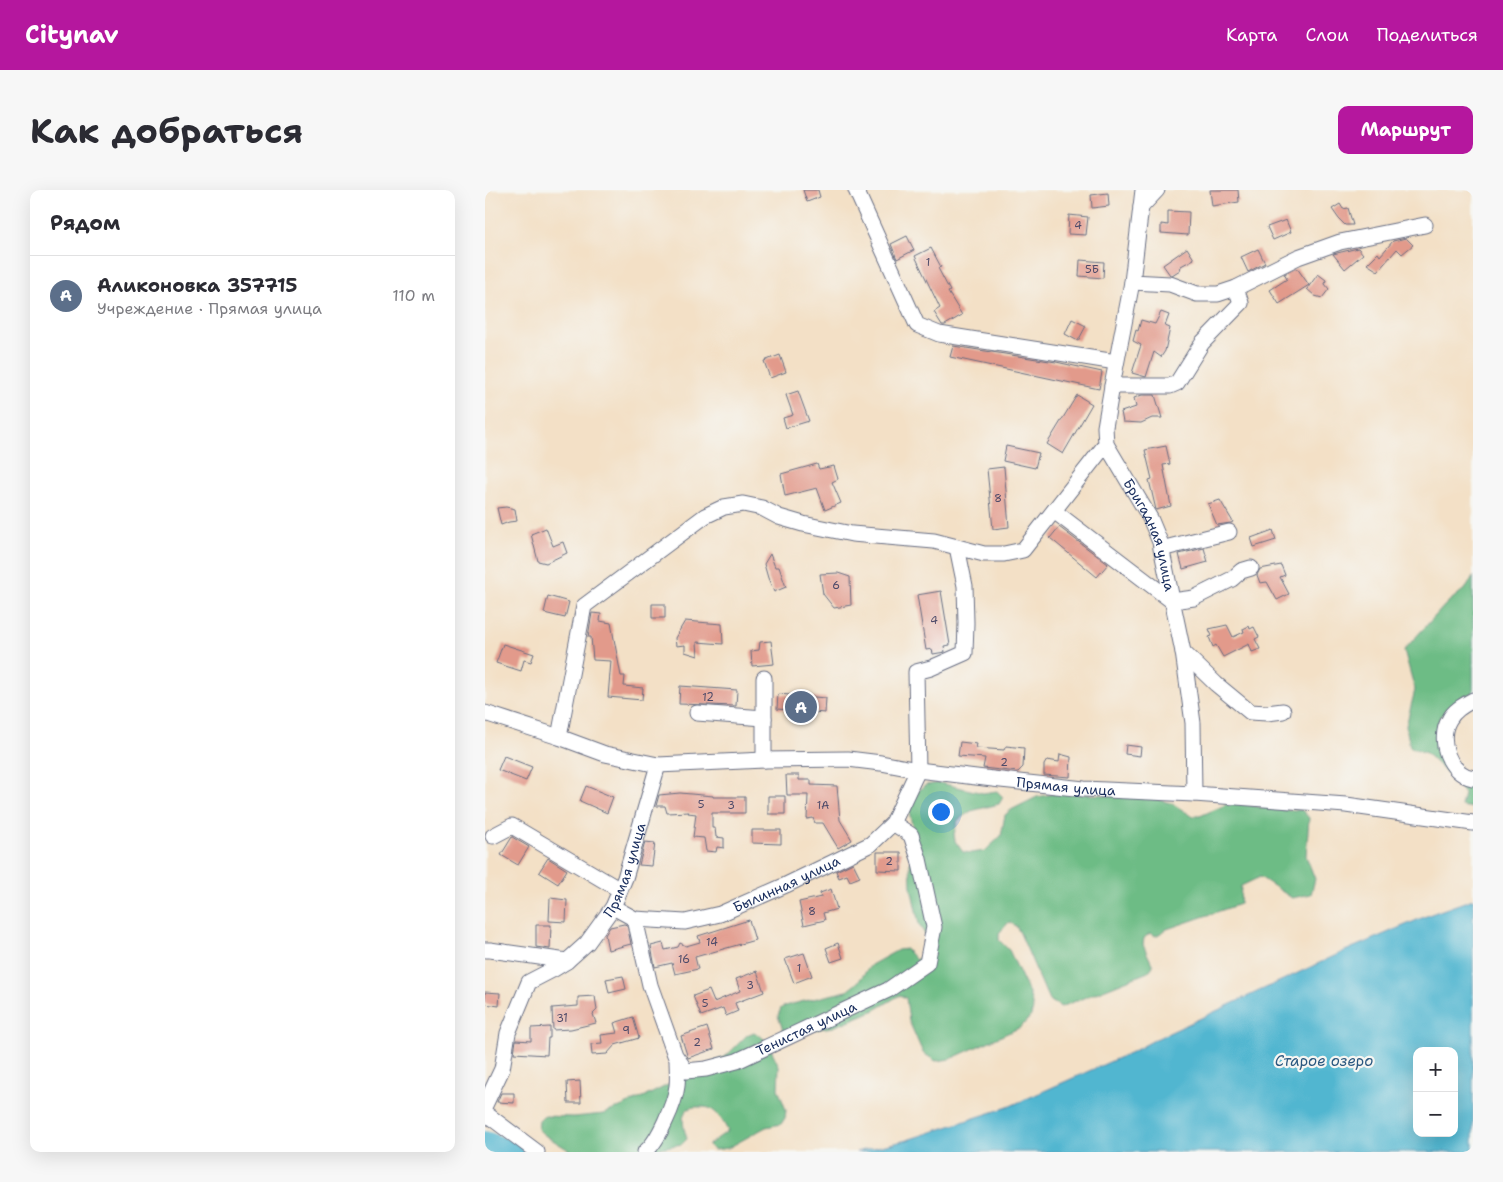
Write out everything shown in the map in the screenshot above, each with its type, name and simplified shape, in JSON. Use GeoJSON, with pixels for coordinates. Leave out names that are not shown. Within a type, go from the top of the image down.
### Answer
{"type":"FeatureCollection","features":[{"type":"Feature","properties":{"kind":"street"},"geometry":{"type":"LineString","coordinates":[[856,190],[917,325],[939,334],[1116,362]]}},
{"type":"Feature","properties":{"kind":"street"},"geometry":{"type":"LineString","coordinates":[[1137,190],[1141,207]]}},
{"type":"Feature","properties":{"kind":"street"},"geometry":{"type":"LineString","coordinates":[[559,737],[584,606],[705,516],[724,507],[743,504],[762,508],[803,524],[852,534],[934,541],[984,554],[1004,554],[1023,550],[1106,444],[1105,427],[1111,386],[1132,282],[1143,190]]}},
{"type":"Feature","properties":{"kind":"street"},"geometry":{"type":"LineString","coordinates":[[1141,207],[1157,190]]}},
{"type":"Feature","properties":{"kind":"street"},"geometry":{"type":"LineString","coordinates":[[1132,282],[1170,284],[1197,294],[1218,294],[1236,288],[1298,258],[1340,242],[1425,225]]}},
{"type":"Feature","properties":{"kind":"street"},"geometry":{"type":"LineString","coordinates":[[1111,386],[1170,386],[1177,383],[1202,343],[1241,303],[1236,288]]}},
{"type":"Feature","properties":{"kind":"street","name":"Бригадная улица"},"geometry":{"type":"LineString","coordinates":[[1106,444],[1150,518],[1161,549],[1183,652],[1193,723],[1194,794]]}},
{"type":"Feature","properties":{"kind":"street"},"geometry":{"type":"LineString","coordinates":[[1054,511],[1172,601],[1194,598],[1232,579],[1241,571],[1251,568]]}},
{"type":"Feature","properties":{"kind":"street"},"geometry":{"type":"LineString","coordinates":[[1161,549],[1229,532]]}},
{"type":"Feature","properties":{"kind":"street"},"geometry":{"type":"LineString","coordinates":[[918,770],[917,672],[965,653],[965,586],[957,547]]}},
{"type":"Feature","properties":{"kind":"street"},"geometry":{"type":"LineString","coordinates":[[1183,652],[1250,712],[1267,713],[1283,711]]}},
{"type":"Feature","properties":{"kind":"street"},"geometry":{"type":"LineString","coordinates":[[763,678],[764,760]]}},
{"type":"Feature","properties":{"kind":"street"},"geometry":{"type":"LineString","coordinates":[[1473,700],[1460,707],[1449,720],[1443,735],[1446,752],[1455,768],[1467,777],[1473,778]]}},
{"type":"Feature","properties":{"kind":"street","name":"Прямая улица"},"geometry":{"type":"LineString","coordinates":[[485,713],[605,754],[659,765],[764,760],[848,759],[918,770],[1084,789],[1194,794],[1346,805],[1473,823]]}},
{"type":"Feature","properties":{"kind":"street"},"geometry":{"type":"LineString","coordinates":[[697,713],[764,718]]}},
{"type":"Feature","properties":{"kind":"street","name":"Прямая улица"},"geometry":{"type":"LineString","coordinates":[[485,1105],[502,1069],[508,1033],[529,982],[567,961],[587,943],[613,907],[625,878],[659,765]]}},
{"type":"Feature","properties":{"kind":"street","name":"Былинная улица"},"geometry":{"type":"LineString","coordinates":[[613,907],[635,919],[685,922],[720,914],[786,885],[871,844],[893,824],[918,770]]}},
{"type":"Feature","properties":{"kind":"street","name":"Тенистая улица"},"geometry":{"type":"LineString","coordinates":[[677,1059],[686,1071],[706,1069],[737,1061],[888,990],[927,964],[934,927],[919,859],[911,835],[893,824]]}},
{"type":"Feature","properties":{"kind":"street"},"geometry":{"type":"LineString","coordinates":[[493,836],[512,826],[620,890]]}},
{"type":"Feature","properties":{"kind":"street"},"geometry":{"type":"LineString","coordinates":[[635,919],[650,985],[677,1059],[677,1087],[668,1117],[650,1148],[645,1152]]}},
{"type":"Feature","properties":{"kind":"street"},"geometry":{"type":"LineString","coordinates":[[485,950],[567,961]]}},
{"type":"Feature","properties":{"kind":"street"},"geometry":{"type":"LineString","coordinates":[[485,1113],[537,1152]]}},
{"type":"Feature","properties":{"kind":"green space"},"geometry":{"type":"Polygon","coordinates":[[[1473,576],[1473,693],[1453,704],[1444,713],[1437,726],[1436,751],[1453,773],[1473,783],[1473,808],[1461,806],[1464,794],[1455,781],[1426,753],[1410,747],[1406,726],[1415,690],[1404,650],[1447,603],[1467,587],[1473,576]]]}},
{"type":"Feature","properties":{"kind":"green space"},"geometry":{"type":"Polygon","coordinates":[[[940,783],[983,793],[997,791],[1003,797],[999,804],[971,811],[958,820],[954,834],[955,841],[963,852],[971,853],[985,851],[1001,836],[1005,815],[1011,810],[1037,797],[1058,793],[1151,797],[1173,804],[1192,816],[1200,816],[1232,802],[1276,810],[1302,810],[1309,818],[1306,856],[1315,879],[1311,894],[1292,898],[1260,877],[1241,886],[1240,904],[1167,929],[1156,936],[1150,933],[1144,938],[1143,945],[1153,966],[1148,972],[1061,1007],[1049,1000],[1020,933],[1016,926],[1009,922],[999,933],[999,940],[1009,950],[1029,993],[1033,1008],[1031,1016],[1021,1027],[950,1059],[936,1061],[923,1053],[909,1021],[906,998],[900,995],[875,1010],[833,1027],[790,1033],[783,1030],[778,1016],[781,1008],[847,991],[858,982],[871,965],[898,950],[906,949],[916,960],[923,955],[930,943],[919,924],[911,887],[910,864],[916,842],[908,807],[915,793],[926,785],[940,783]]]}},
{"type":"Feature","properties":{"kind":"green space"},"geometry":{"type":"Polygon","coordinates":[[[754,1032],[767,1041],[779,1066],[778,1089],[786,1110],[785,1118],[781,1124],[766,1127],[728,1148],[714,1150],[708,1145],[728,1131],[716,1113],[710,1108],[704,1107],[693,1107],[685,1113],[683,1123],[687,1139],[682,1144],[660,1148],[659,1152],[572,1152],[538,1129],[539,1121],[544,1116],[574,1117],[604,1114],[650,1094],[726,1056],[747,1035],[754,1032]]]}},
{"type":"Feature","properties":{"kind":"water","name":"Старое озеро"},"geometry":{"type":"Polygon","coordinates":[[[1473,899],[1473,1152],[856,1152],[907,1140],[1008,1107],[1134,1051],[1345,951],[1431,914],[1473,899]]]}},
{"type":"Feature","properties":{"kind":"building"},"geometry":{"type":"Polygon","coordinates":[[[803,190],[818,190],[820,197],[807,202],[803,190]]]}},
{"type":"Feature","properties":{"kind":"building"},"geometry":{"type":"Polygon","coordinates":[[[1210,190],[1238,190],[1239,202],[1212,206],[1210,190]]]}},
{"type":"Feature","properties":{"kind":"building"},"geometry":{"type":"Polygon","coordinates":[[[1108,193],[1109,206],[1092,208],[1091,195],[1108,193]]]}},
{"type":"Feature","properties":{"kind":"building"},"geometry":{"type":"Polygon","coordinates":[[[1340,204],[1343,209],[1348,208],[1353,225],[1345,225],[1332,209],[1340,204]]]}},
{"type":"Feature","properties":{"kind":"building"},"geometry":{"type":"Polygon","coordinates":[[[1168,211],[1189,212],[1188,235],[1161,233],[1161,224],[1168,225],[1168,211]]]}},
{"type":"Feature","properties":{"kind":"building"},"geometry":{"type":"Polygon","coordinates":[[[1069,215],[1088,217],[1086,235],[1068,234],[1069,215]]]}},
{"type":"Feature","properties":{"kind":"building"},"geometry":{"type":"Polygon","coordinates":[[[1286,220],[1291,232],[1273,240],[1267,227],[1286,220]]]}},
{"type":"Feature","properties":{"kind":"building"},"geometry":{"type":"Polygon","coordinates":[[[907,236],[914,250],[897,259],[891,244],[907,236]]]}},
{"type":"Feature","properties":{"kind":"building"},"geometry":{"type":"Polygon","coordinates":[[[1406,238],[1413,245],[1402,254],[1397,249],[1378,271],[1367,264],[1378,253],[1380,256],[1393,241],[1406,238]]]}},
{"type":"Feature","properties":{"kind":"building"},"geometry":{"type":"Polygon","coordinates":[[[931,248],[941,267],[938,268],[950,291],[948,292],[962,315],[945,325],[942,325],[934,312],[940,308],[915,256],[931,248]]]}},
{"type":"Feature","properties":{"kind":"building"},"geometry":{"type":"Polygon","coordinates":[[[1187,248],[1194,259],[1170,275],[1163,265],[1187,248]]]}},
{"type":"Feature","properties":{"kind":"building"},"geometry":{"type":"Polygon","coordinates":[[[1358,248],[1363,254],[1345,269],[1333,254],[1358,248]]]}},
{"type":"Feature","properties":{"kind":"building"},"geometry":{"type":"Polygon","coordinates":[[[1258,249],[1265,263],[1248,272],[1241,257],[1258,249]]]}},
{"type":"Feature","properties":{"kind":"building"},"geometry":{"type":"Polygon","coordinates":[[[1080,260],[1104,262],[1103,278],[1079,276],[1080,260]]]}},
{"type":"Feature","properties":{"kind":"building"},"geometry":{"type":"Polygon","coordinates":[[[1297,268],[1309,285],[1279,304],[1270,290],[1287,279],[1284,274],[1297,268]]]}},
{"type":"Feature","properties":{"kind":"building"},"geometry":{"type":"Polygon","coordinates":[[[1318,274],[1326,280],[1325,284],[1329,289],[1322,298],[1315,296],[1307,289],[1318,274]]]}},
{"type":"Feature","properties":{"kind":"building"},"geometry":{"type":"Polygon","coordinates":[[[1161,312],[1169,315],[1165,326],[1170,328],[1165,351],[1161,357],[1154,352],[1146,377],[1132,373],[1141,345],[1133,341],[1136,330],[1138,331],[1141,320],[1155,324],[1161,312]]]}},
{"type":"Feature","properties":{"kind":"building"},"geometry":{"type":"Polygon","coordinates":[[[1072,319],[1086,326],[1078,341],[1065,334],[1072,319]]]}},
{"type":"Feature","properties":{"kind":"building"},"geometry":{"type":"Polygon","coordinates":[[[953,346],[1056,362],[1102,372],[1099,389],[950,357],[953,346]]]}},
{"type":"Feature","properties":{"kind":"building"},"geometry":{"type":"Polygon","coordinates":[[[780,355],[786,372],[770,378],[764,361],[780,355]]]}},
{"type":"Feature","properties":{"kind":"building"},"geometry":{"type":"Polygon","coordinates":[[[798,391],[809,421],[786,428],[783,418],[793,415],[786,395],[798,391]]]}},
{"type":"Feature","properties":{"kind":"building"},"geometry":{"type":"Polygon","coordinates":[[[1077,395],[1092,404],[1063,454],[1047,444],[1077,395]]]}},
{"type":"Feature","properties":{"kind":"building"},"geometry":{"type":"Polygon","coordinates":[[[1142,395],[1155,395],[1162,418],[1152,418],[1141,423],[1123,422],[1121,412],[1136,407],[1134,398],[1142,395]]]}},
{"type":"Feature","properties":{"kind":"building"},"geometry":{"type":"Polygon","coordinates":[[[1006,446],[1039,453],[1035,468],[1003,461],[1006,446]]]}},
{"type":"Feature","properties":{"kind":"building"},"geometry":{"type":"Polygon","coordinates":[[[1166,446],[1170,464],[1163,465],[1171,506],[1156,510],[1149,480],[1152,479],[1145,450],[1166,446]]]}},
{"type":"Feature","properties":{"kind":"building"},"geometry":{"type":"Polygon","coordinates":[[[817,464],[819,469],[834,466],[838,479],[832,482],[841,503],[825,510],[817,488],[785,496],[781,474],[817,464]]]}},
{"type":"Feature","properties":{"kind":"building"},"geometry":{"type":"Polygon","coordinates":[[[1004,467],[1009,527],[993,529],[987,469],[1004,467]]]}},
{"type":"Feature","properties":{"kind":"building"},"geometry":{"type":"Polygon","coordinates":[[[1220,500],[1233,522],[1217,525],[1208,504],[1220,500]]]}},
{"type":"Feature","properties":{"kind":"building"},"geometry":{"type":"Polygon","coordinates":[[[497,508],[515,509],[517,521],[501,525],[497,508]]]}},
{"type":"Feature","properties":{"kind":"building"},"geometry":{"type":"Polygon","coordinates":[[[1059,527],[1108,564],[1097,577],[1050,538],[1059,527]]]}},
{"type":"Feature","properties":{"kind":"building"},"geometry":{"type":"Polygon","coordinates":[[[546,528],[553,546],[563,542],[567,553],[546,563],[538,561],[531,534],[546,528]]]}},
{"type":"Feature","properties":{"kind":"building"},"geometry":{"type":"Polygon","coordinates":[[[1273,530],[1276,540],[1254,547],[1251,538],[1273,530]]]}},
{"type":"Feature","properties":{"kind":"building"},"geometry":{"type":"Polygon","coordinates":[[[1204,548],[1208,562],[1183,569],[1179,554],[1204,548]]]}},
{"type":"Feature","properties":{"kind":"building"},"geometry":{"type":"Polygon","coordinates":[[[770,554],[775,567],[779,567],[786,587],[774,592],[764,564],[770,554]]]}},
{"type":"Feature","properties":{"kind":"building"},"geometry":{"type":"Polygon","coordinates":[[[1281,565],[1285,575],[1280,577],[1289,594],[1277,600],[1267,582],[1260,583],[1257,575],[1260,569],[1281,565]]]}},
{"type":"Feature","properties":{"kind":"building"},"geometry":{"type":"Polygon","coordinates":[[[838,573],[850,577],[851,605],[834,608],[823,594],[820,574],[838,573]]]}},
{"type":"Feature","properties":{"kind":"building"},"geometry":{"type":"Polygon","coordinates":[[[941,591],[950,645],[944,646],[945,652],[933,654],[932,649],[926,650],[917,595],[941,591]]]}},
{"type":"Feature","properties":{"kind":"building"},"geometry":{"type":"Polygon","coordinates":[[[548,596],[569,602],[565,618],[544,613],[548,596]]]}},
{"type":"Feature","properties":{"kind":"building"},"geometry":{"type":"Polygon","coordinates":[[[652,604],[665,604],[665,618],[652,618],[652,604]]]}},
{"type":"Feature","properties":{"kind":"building"},"geometry":{"type":"Polygon","coordinates":[[[592,613],[601,614],[600,621],[611,623],[621,676],[625,676],[624,686],[643,688],[642,700],[608,697],[611,661],[593,660],[591,637],[588,637],[592,613]]]}},
{"type":"Feature","properties":{"kind":"building"},"geometry":{"type":"Polygon","coordinates":[[[685,621],[722,624],[723,644],[697,642],[698,656],[685,652],[685,645],[676,646],[675,638],[685,621]]]}},
{"type":"Feature","properties":{"kind":"building"},"geometry":{"type":"Polygon","coordinates":[[[1227,625],[1233,637],[1244,632],[1243,629],[1249,626],[1250,629],[1254,627],[1259,637],[1255,639],[1260,649],[1252,652],[1249,644],[1223,657],[1216,645],[1213,647],[1209,637],[1212,636],[1209,629],[1227,625]]]}},
{"type":"Feature","properties":{"kind":"building"},"geometry":{"type":"Polygon","coordinates":[[[771,641],[774,664],[752,666],[751,651],[759,650],[760,642],[771,641]]]}},
{"type":"Feature","properties":{"kind":"building"},"geometry":{"type":"Polygon","coordinates":[[[503,644],[534,654],[531,662],[524,660],[521,671],[496,663],[503,644]]]}},
{"type":"Feature","properties":{"kind":"building"},"geometry":{"type":"Polygon","coordinates":[[[680,686],[737,690],[736,706],[679,704],[680,686]]]}},
{"type":"Feature","properties":{"kind":"building"},"geometry":{"type":"Polygon","coordinates":[[[778,694],[826,698],[825,713],[777,709],[778,694]]]}},
{"type":"Feature","properties":{"kind":"building"},"geometry":{"type":"Polygon","coordinates":[[[960,742],[977,744],[976,748],[1004,750],[1006,746],[1024,748],[1023,767],[1018,772],[983,768],[985,758],[958,756],[960,742]]]}},
{"type":"Feature","properties":{"kind":"building"},"geometry":{"type":"Polygon","coordinates":[[[1126,745],[1141,747],[1140,756],[1125,754],[1126,745]]]}},
{"type":"Feature","properties":{"kind":"building"},"geometry":{"type":"Polygon","coordinates":[[[1060,754],[1071,757],[1070,777],[1044,775],[1044,765],[1047,760],[1059,762],[1060,754]]]}},
{"type":"Feature","properties":{"kind":"building"},"geometry":{"type":"Polygon","coordinates":[[[504,756],[532,767],[526,781],[498,770],[504,756]]]}},
{"type":"Feature","properties":{"kind":"building"},"geometry":{"type":"Polygon","coordinates":[[[786,775],[799,775],[799,780],[811,780],[811,785],[837,786],[840,820],[852,840],[838,848],[823,823],[815,823],[813,818],[807,819],[808,795],[787,795],[786,775]]]}},
{"type":"Feature","properties":{"kind":"building"},"geometry":{"type":"Polygon","coordinates":[[[586,786],[613,797],[607,813],[580,801],[586,786]]]}},
{"type":"Feature","properties":{"kind":"building"},"geometry":{"type":"Polygon","coordinates":[[[680,793],[713,797],[745,797],[745,813],[712,813],[712,828],[715,828],[716,837],[724,838],[724,848],[717,847],[716,852],[706,851],[704,838],[693,837],[696,814],[689,812],[667,813],[665,806],[656,806],[659,795],[680,793]]]}},
{"type":"Feature","properties":{"kind":"building"},"geometry":{"type":"Polygon","coordinates":[[[768,796],[785,796],[785,814],[768,814],[768,796]]]}},
{"type":"Feature","properties":{"kind":"building"},"geometry":{"type":"Polygon","coordinates":[[[752,830],[781,830],[781,844],[752,843],[752,830]]]}},
{"type":"Feature","properties":{"kind":"building"},"geometry":{"type":"Polygon","coordinates":[[[512,837],[529,847],[518,865],[501,855],[512,837]]]}},
{"type":"Feature","properties":{"kind":"building"},"geometry":{"type":"Polygon","coordinates":[[[645,842],[655,843],[652,866],[639,865],[645,842]]]}},
{"type":"Feature","properties":{"kind":"building"},"geometry":{"type":"Polygon","coordinates":[[[877,852],[901,852],[901,871],[877,870],[877,852]]]}},
{"type":"Feature","properties":{"kind":"building"},"geometry":{"type":"Polygon","coordinates":[[[548,858],[567,870],[558,884],[539,872],[548,858]]]}},
{"type":"Feature","properties":{"kind":"building"},"geometry":{"type":"Polygon","coordinates":[[[853,863],[860,877],[850,881],[847,875],[839,878],[836,871],[853,863]]]}},
{"type":"Feature","properties":{"kind":"building"},"geometry":{"type":"Polygon","coordinates":[[[831,889],[837,909],[823,913],[825,920],[804,925],[799,902],[821,897],[820,893],[831,889]]]}},
{"type":"Feature","properties":{"kind":"building"},"geometry":{"type":"Polygon","coordinates":[[[550,898],[567,900],[566,922],[549,921],[550,898]]]}},
{"type":"Feature","properties":{"kind":"building"},"geometry":{"type":"Polygon","coordinates":[[[749,920],[755,940],[695,957],[698,969],[675,974],[672,963],[655,967],[651,946],[663,943],[665,950],[678,947],[680,943],[686,946],[700,942],[698,936],[749,920]]]}},
{"type":"Feature","properties":{"kind":"building"},"geometry":{"type":"Polygon","coordinates":[[[536,925],[551,925],[550,949],[536,947],[536,925]]]}},
{"type":"Feature","properties":{"kind":"building"},"geometry":{"type":"Polygon","coordinates":[[[627,925],[631,944],[608,950],[605,935],[610,927],[627,925]]]}},
{"type":"Feature","properties":{"kind":"building"},"geometry":{"type":"Polygon","coordinates":[[[838,943],[843,958],[831,962],[826,948],[838,943]]]}},
{"type":"Feature","properties":{"kind":"building"},"geometry":{"type":"Polygon","coordinates":[[[804,953],[812,976],[794,983],[785,959],[804,953]]]}},
{"type":"Feature","properties":{"kind":"building"},"geometry":{"type":"Polygon","coordinates":[[[757,971],[764,992],[735,1003],[738,1011],[726,1016],[723,1008],[701,1016],[693,996],[709,990],[714,1002],[740,991],[736,979],[757,971]]]}},
{"type":"Feature","properties":{"kind":"building"},"geometry":{"type":"Polygon","coordinates":[[[623,976],[626,989],[609,993],[606,979],[623,976]]]}},
{"type":"Feature","properties":{"kind":"building"},"geometry":{"type":"Polygon","coordinates":[[[485,992],[500,993],[499,1006],[485,1004],[485,992]]]}},
{"type":"Feature","properties":{"kind":"building"},"geometry":{"type":"Polygon","coordinates":[[[595,996],[597,1010],[593,1014],[596,1023],[571,1029],[553,1030],[552,1008],[578,1006],[578,997],[595,996]]]}},
{"type":"Feature","properties":{"kind":"building"},"geometry":{"type":"Polygon","coordinates":[[[633,1017],[639,1038],[615,1045],[607,1054],[592,1055],[591,1044],[602,1043],[601,1035],[617,1033],[614,1023],[633,1017]]]}},
{"type":"Feature","properties":{"kind":"building"},"geometry":{"type":"Polygon","coordinates":[[[550,1027],[547,1055],[514,1053],[516,1040],[531,1041],[531,1028],[550,1027]]]}},
{"type":"Feature","properties":{"kind":"building"},"geometry":{"type":"Polygon","coordinates":[[[707,1027],[714,1049],[688,1058],[681,1036],[707,1027]]]}},
{"type":"Feature","properties":{"kind":"building"},"geometry":{"type":"Polygon","coordinates":[[[580,1081],[581,1103],[568,1103],[567,1082],[580,1081]]]}},
{"type":"Feature","properties":{"kind":"building"},"geometry":{"type":"Polygon","coordinates":[[[501,1093],[514,1093],[514,1103],[497,1102],[501,1093]]]}},
{"type":"Feature","properties":{"kind":"waterway"},"geometry":{"type":"LineString","coordinates":[[485,1141],[515,1152]]}},
{"type":"Feature","properties":{"kind":"place","name":"Аликоновка 357715"},"geometry":{"type":"Point","coordinates":[801,707]}}]}
